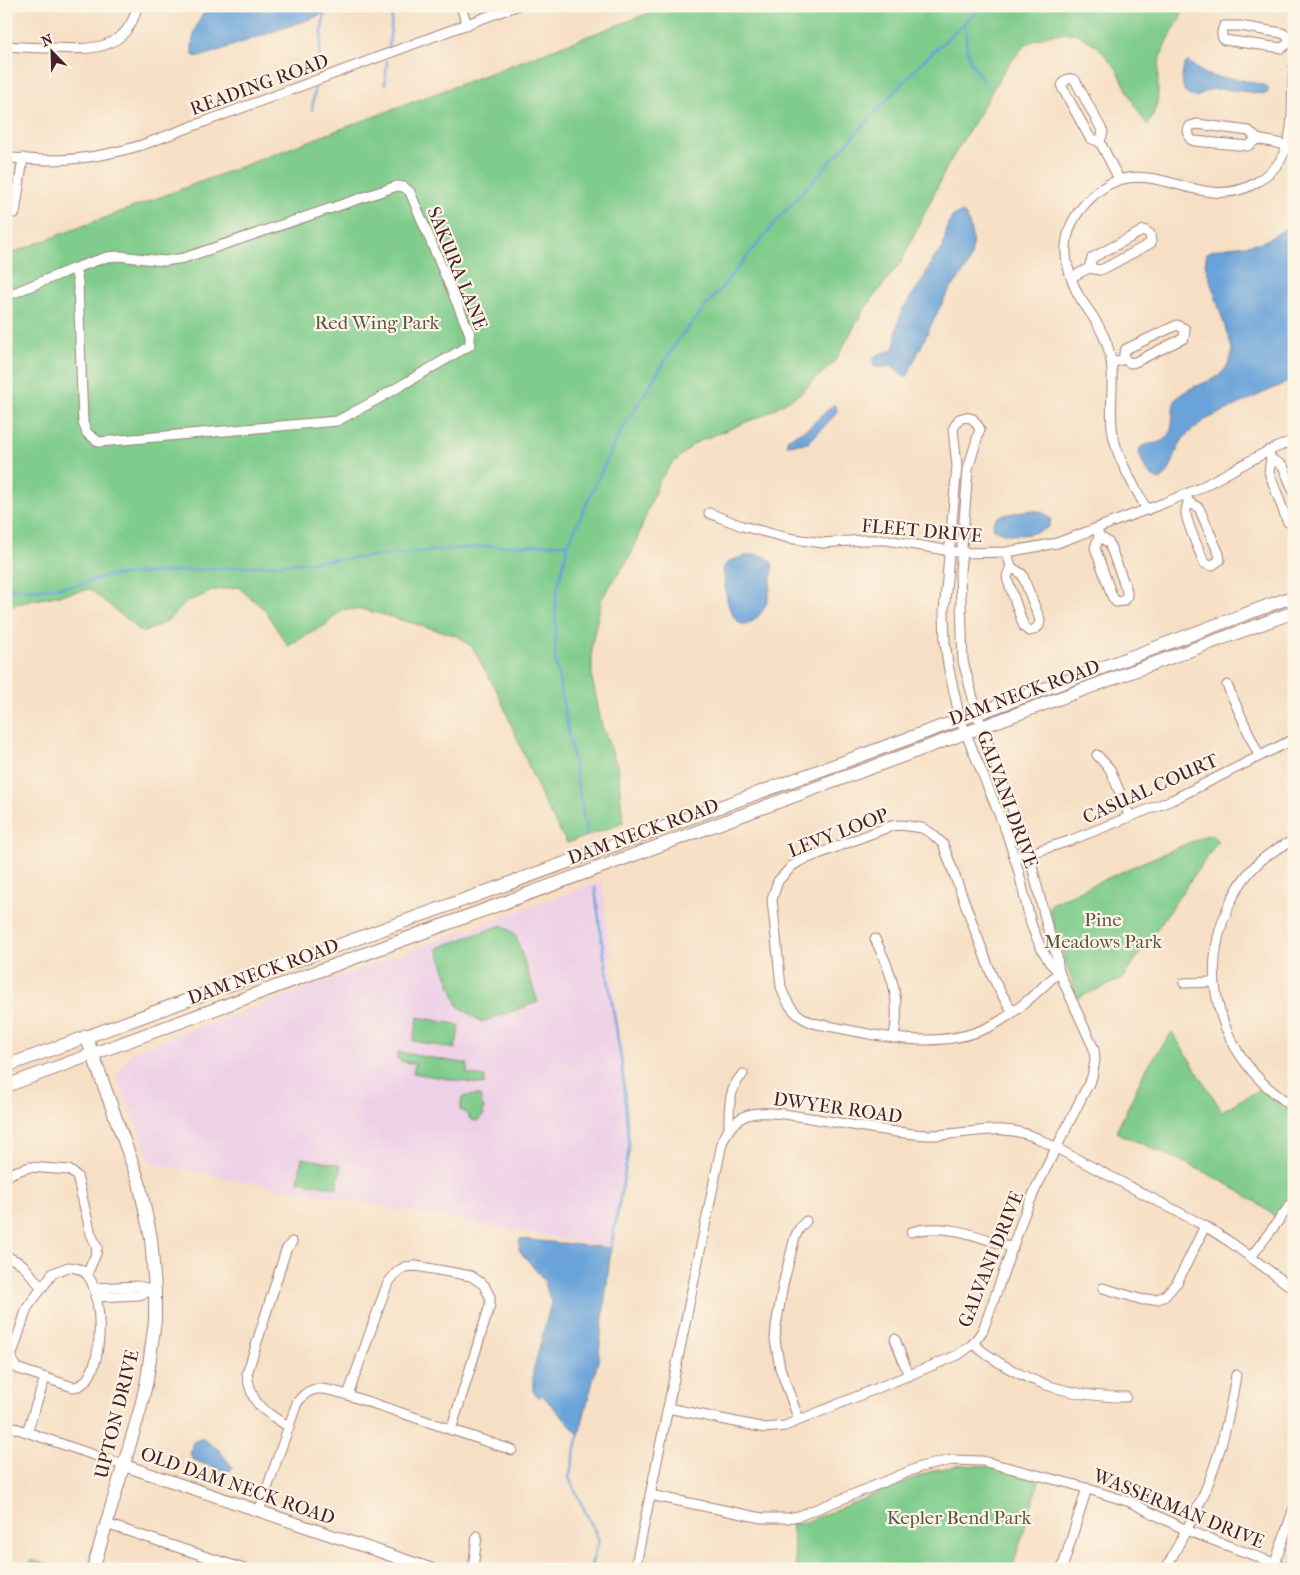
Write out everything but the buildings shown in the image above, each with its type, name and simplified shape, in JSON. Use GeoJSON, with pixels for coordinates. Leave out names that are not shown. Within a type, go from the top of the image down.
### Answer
{"type":"FeatureCollection","features":[{"type":"Feature","properties":{"kind":"main road","name":"DAM NECK ROAD"},"geometry":{"type":"LineString","coordinates":[[6,1066],[1294,596]]}},
{"type":"Feature","properties":{"kind":"main road","name":"DAM NECK ROAD"},"geometry":{"type":"LineString","coordinates":[[6,1086],[1294,612]]}},
{"type":"Feature","properties":{"kind":"main road"},"geometry":{"type":"LineString","coordinates":[[369,933],[374,950]]}},
{"type":"Feature","properties":{"kind":"main road","name":"UPTON DRIVE"},"geometry":{"type":"LineString","coordinates":[[86,1036],[139,1182],[151,1238],[155,1290],[155,1321],[147,1380],[140,1410],[93,1569]]}},
{"type":"Feature","properties":{"kind":"street"},"geometry":{"type":"LineString","coordinates":[[6,46],[83,50],[97,48],[116,39],[126,30],[134,18],[137,6]]}},
{"type":"Feature","properties":{"kind":"street"},"geometry":{"type":"LineString","coordinates":[[461,6],[467,24]]}},
{"type":"Feature","properties":{"kind":"street","name":"READING ROAD"},"geometry":{"type":"LineString","coordinates":[[6,158],[76,159],[108,154],[142,145],[516,6]]}},
{"type":"Feature","properties":{"kind":"street"},"geometry":{"type":"LineString","coordinates":[[1224,26],[1240,26],[1282,33],[1292,42],[1282,48],[1224,40],[1222,31],[1224,26]]}},
{"type":"Feature","properties":{"kind":"street"},"geometry":{"type":"LineString","coordinates":[[1148,510],[1121,461],[1114,437],[1112,427],[1112,363],[1102,331],[1077,293],[1066,253],[1069,230],[1078,211],[1092,195],[1119,179],[1134,177],[1156,178],[1208,192],[1221,193],[1249,186],[1267,175],[1283,156],[1287,145],[1290,130],[1294,66]]}},
{"type":"Feature","properties":{"kind":"street"},"geometry":{"type":"LineString","coordinates":[[1100,142],[1103,132],[1075,80],[1071,78],[1066,80],[1063,82],[1062,87],[1090,138],[1100,142],[1119,179]]}},
{"type":"Feature","properties":{"kind":"street"},"geometry":{"type":"LineString","coordinates":[[1257,139],[1248,146],[1194,141],[1190,139],[1188,130],[1190,126],[1196,124],[1223,127],[1249,131],[1257,139],[1287,145]]}},
{"type":"Feature","properties":{"kind":"street"},"geometry":{"type":"LineString","coordinates":[[15,213],[22,158]]}},
{"type":"Feature","properties":{"kind":"street","name":"SAKURA LANE"},"geometry":{"type":"LineString","coordinates":[[6,296],[75,268],[107,257],[119,256],[164,261],[184,258],[397,186],[404,187],[410,192],[470,334],[470,345],[337,421],[99,442],[87,433],[83,423],[78,283],[75,268]]}},
{"type":"Feature","properties":{"kind":"street"},"geometry":{"type":"LineString","coordinates":[[1072,277],[1089,268],[1100,270],[1105,268],[1151,243],[1150,234],[1144,230],[1092,258],[1089,268]]}},
{"type":"Feature","properties":{"kind":"street"},"geometry":{"type":"LineString","coordinates":[[1177,324],[1185,329],[1184,338],[1135,362],[1130,363],[1124,359],[1126,349],[1177,324]]}},
{"type":"Feature","properties":{"kind":"street"},"geometry":{"type":"LineString","coordinates":[[1112,363],[1124,359]]}},
{"type":"Feature","properties":{"kind":"street","name":"GALVANI DRIVE"},"geometry":{"type":"LineString","coordinates":[[668,1408],[765,1428],[785,1426],[958,1355],[973,1344],[983,1330],[1024,1215],[1092,1077],[1095,1060],[1092,1043],[1059,972],[1029,854],[977,713],[963,660],[960,582],[968,466],[980,429],[973,419],[959,419],[953,428],[957,466],[944,612],[948,665],[960,719],[1006,831],[1015,858],[1031,924],[1040,946],[1050,963],[1059,972]]}},
{"type":"Feature","properties":{"kind":"street","name":"FLEET DRIVE"},"geometry":{"type":"LineString","coordinates":[[709,513],[742,526],[788,538],[823,543],[887,540],[962,553],[1007,552],[1044,546],[1098,533],[1148,510],[1187,498],[1270,455],[1294,440]]}},
{"type":"Feature","properties":{"kind":"street"},"geometry":{"type":"LineString","coordinates":[[1270,455],[1283,466],[1294,492]]}},
{"type":"Feature","properties":{"kind":"street"},"geometry":{"type":"LineString","coordinates":[[1270,455],[1269,472],[1286,518],[1288,522],[1294,524]]}},
{"type":"Feature","properties":{"kind":"street"},"geometry":{"type":"LineString","coordinates":[[1187,498],[1200,508],[1219,554],[1220,560],[1218,563],[1211,566],[1204,563],[1186,514],[1187,498]]}},
{"type":"Feature","properties":{"kind":"street"},"geometry":{"type":"LineString","coordinates":[[1098,533],[1109,544],[1127,591],[1127,596],[1123,601],[1116,602],[1114,599],[1095,548],[1098,533]]}},
{"type":"Feature","properties":{"kind":"street"},"geometry":{"type":"LineString","coordinates":[[1007,552],[1011,567],[1007,576],[1009,586],[1024,627],[1034,630],[1039,626],[1040,620],[1022,574],[1011,567]]}},
{"type":"Feature","properties":{"kind":"street"},"geometry":{"type":"LineString","coordinates":[[1227,685],[1259,756]]}},
{"type":"Feature","properties":{"kind":"street","name":"CASUAL COURT"},"geometry":{"type":"LineString","coordinates":[[1015,858],[1130,818],[1172,800],[1294,739]]}},
{"type":"Feature","properties":{"kind":"street"},"geometry":{"type":"LineString","coordinates":[[1098,755],[1110,769],[1130,818]]}},
{"type":"Feature","properties":{"kind":"street","name":"LEVY LOOP"},"geometry":{"type":"LineString","coordinates":[[1013,1012],[992,976],[943,844],[931,833],[922,828],[907,825],[891,826],[800,861],[792,866],[778,881],[774,890],[772,906],[781,987],[793,1011],[804,1020],[813,1023],[920,1040],[955,1038],[985,1029],[1013,1012],[1059,972]]}},
{"type":"Feature","properties":{"kind":"street"},"geometry":{"type":"LineString","coordinates":[[1294,841],[1262,858],[1243,879],[1220,929],[1214,962],[1214,982],[1220,1012],[1243,1058],[1263,1083],[1294,1108]]}},
{"type":"Feature","properties":{"kind":"street"},"geometry":{"type":"LineString","coordinates":[[874,939],[887,963],[896,993],[897,1008],[894,1037]]}},
{"type":"Feature","properties":{"kind":"street"},"geometry":{"type":"LineString","coordinates":[[1184,983],[1214,982]]}},
{"type":"Feature","properties":{"kind":"street"},"geometry":{"type":"LineString","coordinates":[[636,1569],[722,1143],[729,1129],[732,1092],[735,1084],[743,1074]]}},
{"type":"Feature","properties":{"kind":"street","name":"DWYER ROAD"},"geometry":{"type":"LineString","coordinates":[[729,1129],[743,1117],[759,1112],[903,1133],[943,1134],[1006,1129],[1030,1135],[1205,1226],[1294,1289]]}},
{"type":"Feature","properties":{"kind":"street"},"geometry":{"type":"LineString","coordinates":[[6,1177],[14,1172],[30,1167],[69,1170],[77,1176],[91,1234],[97,1247],[87,1274]]}},
{"type":"Feature","properties":{"kind":"street"},"geometry":{"type":"LineString","coordinates":[[1251,1257],[1294,1200]]}},
{"type":"Feature","properties":{"kind":"street"},"geometry":{"type":"LineString","coordinates":[[799,1420],[776,1354],[776,1326],[783,1284],[795,1237],[806,1221]]}},
{"type":"Feature","properties":{"kind":"street"},"geometry":{"type":"LineString","coordinates":[[1103,1288],[1143,1300],[1165,1296],[1178,1281],[1205,1226]]}},
{"type":"Feature","properties":{"kind":"street"},"geometry":{"type":"LineString","coordinates":[[911,1232],[928,1228],[954,1230],[1012,1248]]}},
{"type":"Feature","properties":{"kind":"street"},"geometry":{"type":"LineString","coordinates":[[289,1427],[261,1409],[250,1392],[247,1374],[286,1250],[292,1242]]}},
{"type":"Feature","properties":{"kind":"street"},"geometry":{"type":"LineString","coordinates":[[6,1256],[22,1264],[42,1288]]}},
{"type":"Feature","properties":{"kind":"street"},"geometry":{"type":"LineString","coordinates":[[348,1395],[384,1293],[393,1276],[405,1267],[416,1266],[471,1276],[484,1285],[490,1297],[490,1305],[451,1430]]}},
{"type":"Feature","properties":{"kind":"street"},"geometry":{"type":"LineString","coordinates":[[62,1268],[76,1268],[87,1274],[92,1281],[95,1292],[99,1317],[99,1347],[87,1380],[82,1386],[73,1388],[16,1368],[12,1360],[12,1354],[24,1314],[42,1288],[54,1273],[62,1268]]}},
{"type":"Feature","properties":{"kind":"street"},"geometry":{"type":"LineString","coordinates":[[95,1292],[138,1295],[155,1290]]}},
{"type":"Feature","properties":{"kind":"street"},"geometry":{"type":"LineString","coordinates":[[895,1339],[909,1376]]}},
{"type":"Feature","properties":{"kind":"street"},"geometry":{"type":"LineString","coordinates":[[973,1344],[997,1362],[1052,1387],[1099,1397],[1126,1397]]}},
{"type":"Feature","properties":{"kind":"street"},"geometry":{"type":"LineString","coordinates":[[1166,1569],[1201,1499],[1221,1448],[1229,1419],[1236,1375]]}},
{"type":"Feature","properties":{"kind":"street"},"geometry":{"type":"LineString","coordinates":[[27,1432],[45,1378]]}},
{"type":"Feature","properties":{"kind":"street"},"geometry":{"type":"LineString","coordinates":[[259,1511],[298,1404],[301,1398],[312,1390],[322,1388],[348,1395],[512,1450]]}},
{"type":"Feature","properties":{"kind":"street","name":"OLD DAM NECK ROAD"},"geometry":{"type":"LineString","coordinates":[[6,1425],[431,1569]]}},
{"type":"Feature","properties":{"kind":"street","name":"WASSERMAN DRIVE"},"geometry":{"type":"LineString","coordinates":[[650,1495],[762,1518],[787,1518],[798,1516],[846,1498],[920,1467],[965,1460],[982,1461],[1087,1488],[1130,1502],[1186,1530],[1290,1569]]}},
{"type":"Feature","properties":{"kind":"street"},"geometry":{"type":"LineString","coordinates":[[1062,1569],[1087,1488]]}},
{"type":"Feature","properties":{"kind":"street"},"geometry":{"type":"LineString","coordinates":[[1275,1563],[1294,1508]]}},
{"type":"Feature","properties":{"kind":"street"},"geometry":{"type":"LineString","coordinates":[[106,1524],[244,1569]]}},
{"type":"Feature","properties":{"kind":"street"},"geometry":{"type":"LineString","coordinates":[[473,1569],[477,1536]]}},
{"type":"Feature","properties":{"kind":"shaded area"},"geometry":{"type":"Polygon","coordinates":[[[602,881],[622,1064],[629,1149],[611,1248],[151,1163],[117,1075],[131,1052],[602,881]]]}},
{"type":"Feature","properties":{"kind":"green space","name":"Red Wing Park"},"geometry":{"type":"Polygon","coordinates":[[[668,6],[1185,6],[1161,56],[1157,101],[1147,125],[1135,106],[1117,69],[1097,46],[1076,33],[1051,34],[1026,44],[1005,69],[947,167],[901,262],[863,311],[835,361],[802,392],[766,414],[695,443],[671,465],[659,481],[631,555],[602,598],[592,643],[592,678],[602,726],[618,768],[623,823],[567,843],[545,805],[498,693],[472,647],[458,636],[366,610],[342,609],[327,624],[288,646],[264,609],[238,587],[215,590],[187,602],[167,621],[143,633],[90,589],[6,606],[6,255],[668,6]]]}},
{"type":"Feature","properties":{"kind":"green space","name":"Pine Meadows Park"},"geometry":{"type":"Polygon","coordinates":[[[1210,834],[1218,841],[1122,979],[1077,998],[1049,909],[1051,904],[1210,834]]]}},
{"type":"Feature","properties":{"kind":"green space"},"geometry":{"type":"Polygon","coordinates":[[[502,925],[515,934],[538,1002],[481,1022],[458,1006],[437,948],[502,925]]]}},
{"type":"Feature","properties":{"kind":"green space"},"geometry":{"type":"Polygon","coordinates":[[[418,1017],[460,1025],[455,1049],[413,1041],[418,1017]]]}},
{"type":"Feature","properties":{"kind":"green space"},"geometry":{"type":"Polygon","coordinates":[[[1172,1032],[1222,1111],[1259,1089],[1294,1114],[1294,1191],[1275,1217],[1239,1191],[1219,1180],[1116,1132],[1146,1069],[1172,1032]]]}},
{"type":"Feature","properties":{"kind":"green space"},"geometry":{"type":"Polygon","coordinates":[[[398,1052],[468,1064],[467,1074],[485,1077],[484,1085],[413,1073],[415,1064],[400,1061],[400,1059],[396,1058],[398,1052]]]}},
{"type":"Feature","properties":{"kind":"green space"},"geometry":{"type":"Polygon","coordinates":[[[479,1095],[481,1097],[481,1104],[484,1107],[483,1116],[477,1121],[471,1120],[465,1112],[460,1110],[462,1098],[479,1095]]]}},
{"type":"Feature","properties":{"kind":"green space"},"geometry":{"type":"Polygon","coordinates":[[[302,1158],[341,1165],[337,1188],[298,1181],[302,1158]]]}},
{"type":"Feature","properties":{"kind":"green space","name":"Kepler Bend Park"},"geometry":{"type":"Polygon","coordinates":[[[961,1465],[984,1466],[1040,1478],[1012,1569],[801,1569],[796,1566],[791,1523],[802,1523],[816,1518],[934,1470],[961,1465]]]}},
{"type":"Feature","properties":{"kind":"green space"},"geometry":{"type":"Polygon","coordinates":[[[31,1560],[65,1569],[31,1569],[31,1560]]]}},
{"type":"Feature","properties":{"kind":"water"},"geometry":{"type":"Polygon","coordinates":[[[214,6],[287,7],[323,9],[325,12],[316,17],[200,57],[194,56],[192,47],[196,28],[205,12],[214,6]]]}},
{"type":"Feature","properties":{"kind":"water"},"geometry":{"type":"Polygon","coordinates":[[[1189,62],[1202,72],[1216,77],[1264,85],[1268,88],[1268,92],[1265,94],[1213,89],[1193,97],[1185,92],[1182,81],[1184,66],[1189,62]]]}},
{"type":"Feature","properties":{"kind":"water"},"geometry":{"type":"Polygon","coordinates":[[[963,212],[969,222],[972,235],[972,254],[970,260],[941,306],[909,374],[906,377],[903,376],[891,366],[879,368],[874,366],[873,358],[895,347],[896,331],[902,310],[922,281],[935,256],[943,248],[948,223],[953,216],[963,212]]]}},
{"type":"Feature","properties":{"kind":"water"},"geometry":{"type":"Polygon","coordinates":[[[1294,222],[1294,379],[1205,420],[1181,442],[1168,473],[1160,480],[1151,476],[1145,468],[1138,450],[1144,445],[1160,442],[1166,438],[1170,433],[1176,399],[1180,395],[1220,374],[1230,360],[1232,349],[1205,264],[1207,253],[1212,250],[1264,241],[1294,222]]]}},
{"type":"Feature","properties":{"kind":"water"},"geometry":{"type":"Polygon","coordinates":[[[833,405],[836,406],[837,410],[835,415],[808,443],[787,445],[787,439],[808,428],[833,405]]]}},
{"type":"Feature","properties":{"kind":"water"},"geometry":{"type":"Polygon","coordinates":[[[1028,510],[1044,513],[1051,520],[1049,527],[1021,535],[1007,534],[994,529],[993,523],[999,516],[1028,510]]]}},
{"type":"Feature","properties":{"kind":"water"},"geometry":{"type":"Polygon","coordinates":[[[748,555],[759,555],[768,558],[772,562],[773,569],[766,604],[753,621],[748,624],[742,624],[737,621],[730,609],[723,568],[729,561],[748,555]]]}},
{"type":"Feature","properties":{"kind":"water"},"geometry":{"type":"Polygon","coordinates":[[[520,1239],[611,1248],[598,1361],[579,1435],[542,1395],[539,1398],[533,1391],[533,1372],[551,1303],[544,1280],[519,1250],[520,1239]]]}},
{"type":"Feature","properties":{"kind":"water"},"geometry":{"type":"Polygon","coordinates":[[[202,1438],[219,1450],[233,1468],[230,1471],[214,1468],[192,1459],[190,1452],[193,1442],[202,1438]]]}},
{"type":"Feature","properties":{"kind":"waterway"},"geometry":{"type":"LineString","coordinates":[[317,74],[325,6]]}},
{"type":"Feature","properties":{"kind":"waterway"},"geometry":{"type":"LineString","coordinates":[[389,47],[393,6]]}},
{"type":"Feature","properties":{"kind":"waterway"},"geometry":{"type":"LineString","coordinates":[[587,836],[555,659],[556,595],[568,544],[617,438],[678,340],[785,211],[921,63],[983,6]]}},
{"type":"Feature","properties":{"kind":"waterway"},"geometry":{"type":"LineString","coordinates":[[964,25],[966,28],[966,44],[969,57],[984,82]]}},
{"type":"Feature","properties":{"kind":"waterway"},"geometry":{"type":"LineString","coordinates":[[385,84],[387,61]]}},
{"type":"Feature","properties":{"kind":"waterway"},"geometry":{"type":"LineString","coordinates":[[312,110],[315,88]]}},
{"type":"Feature","properties":{"kind":"waterway"},"geometry":{"type":"LineString","coordinates":[[6,587],[32,590],[79,585],[107,576],[285,564],[477,547],[568,544]]}},
{"type":"Feature","properties":{"kind":"waterway"},"geometry":{"type":"LineString","coordinates":[[595,888],[622,1064],[629,1149],[611,1248]]}},
{"type":"Feature","properties":{"kind":"waterway"},"geometry":{"type":"LineString","coordinates":[[579,1435],[569,1478],[599,1540],[590,1569]]}}]}
